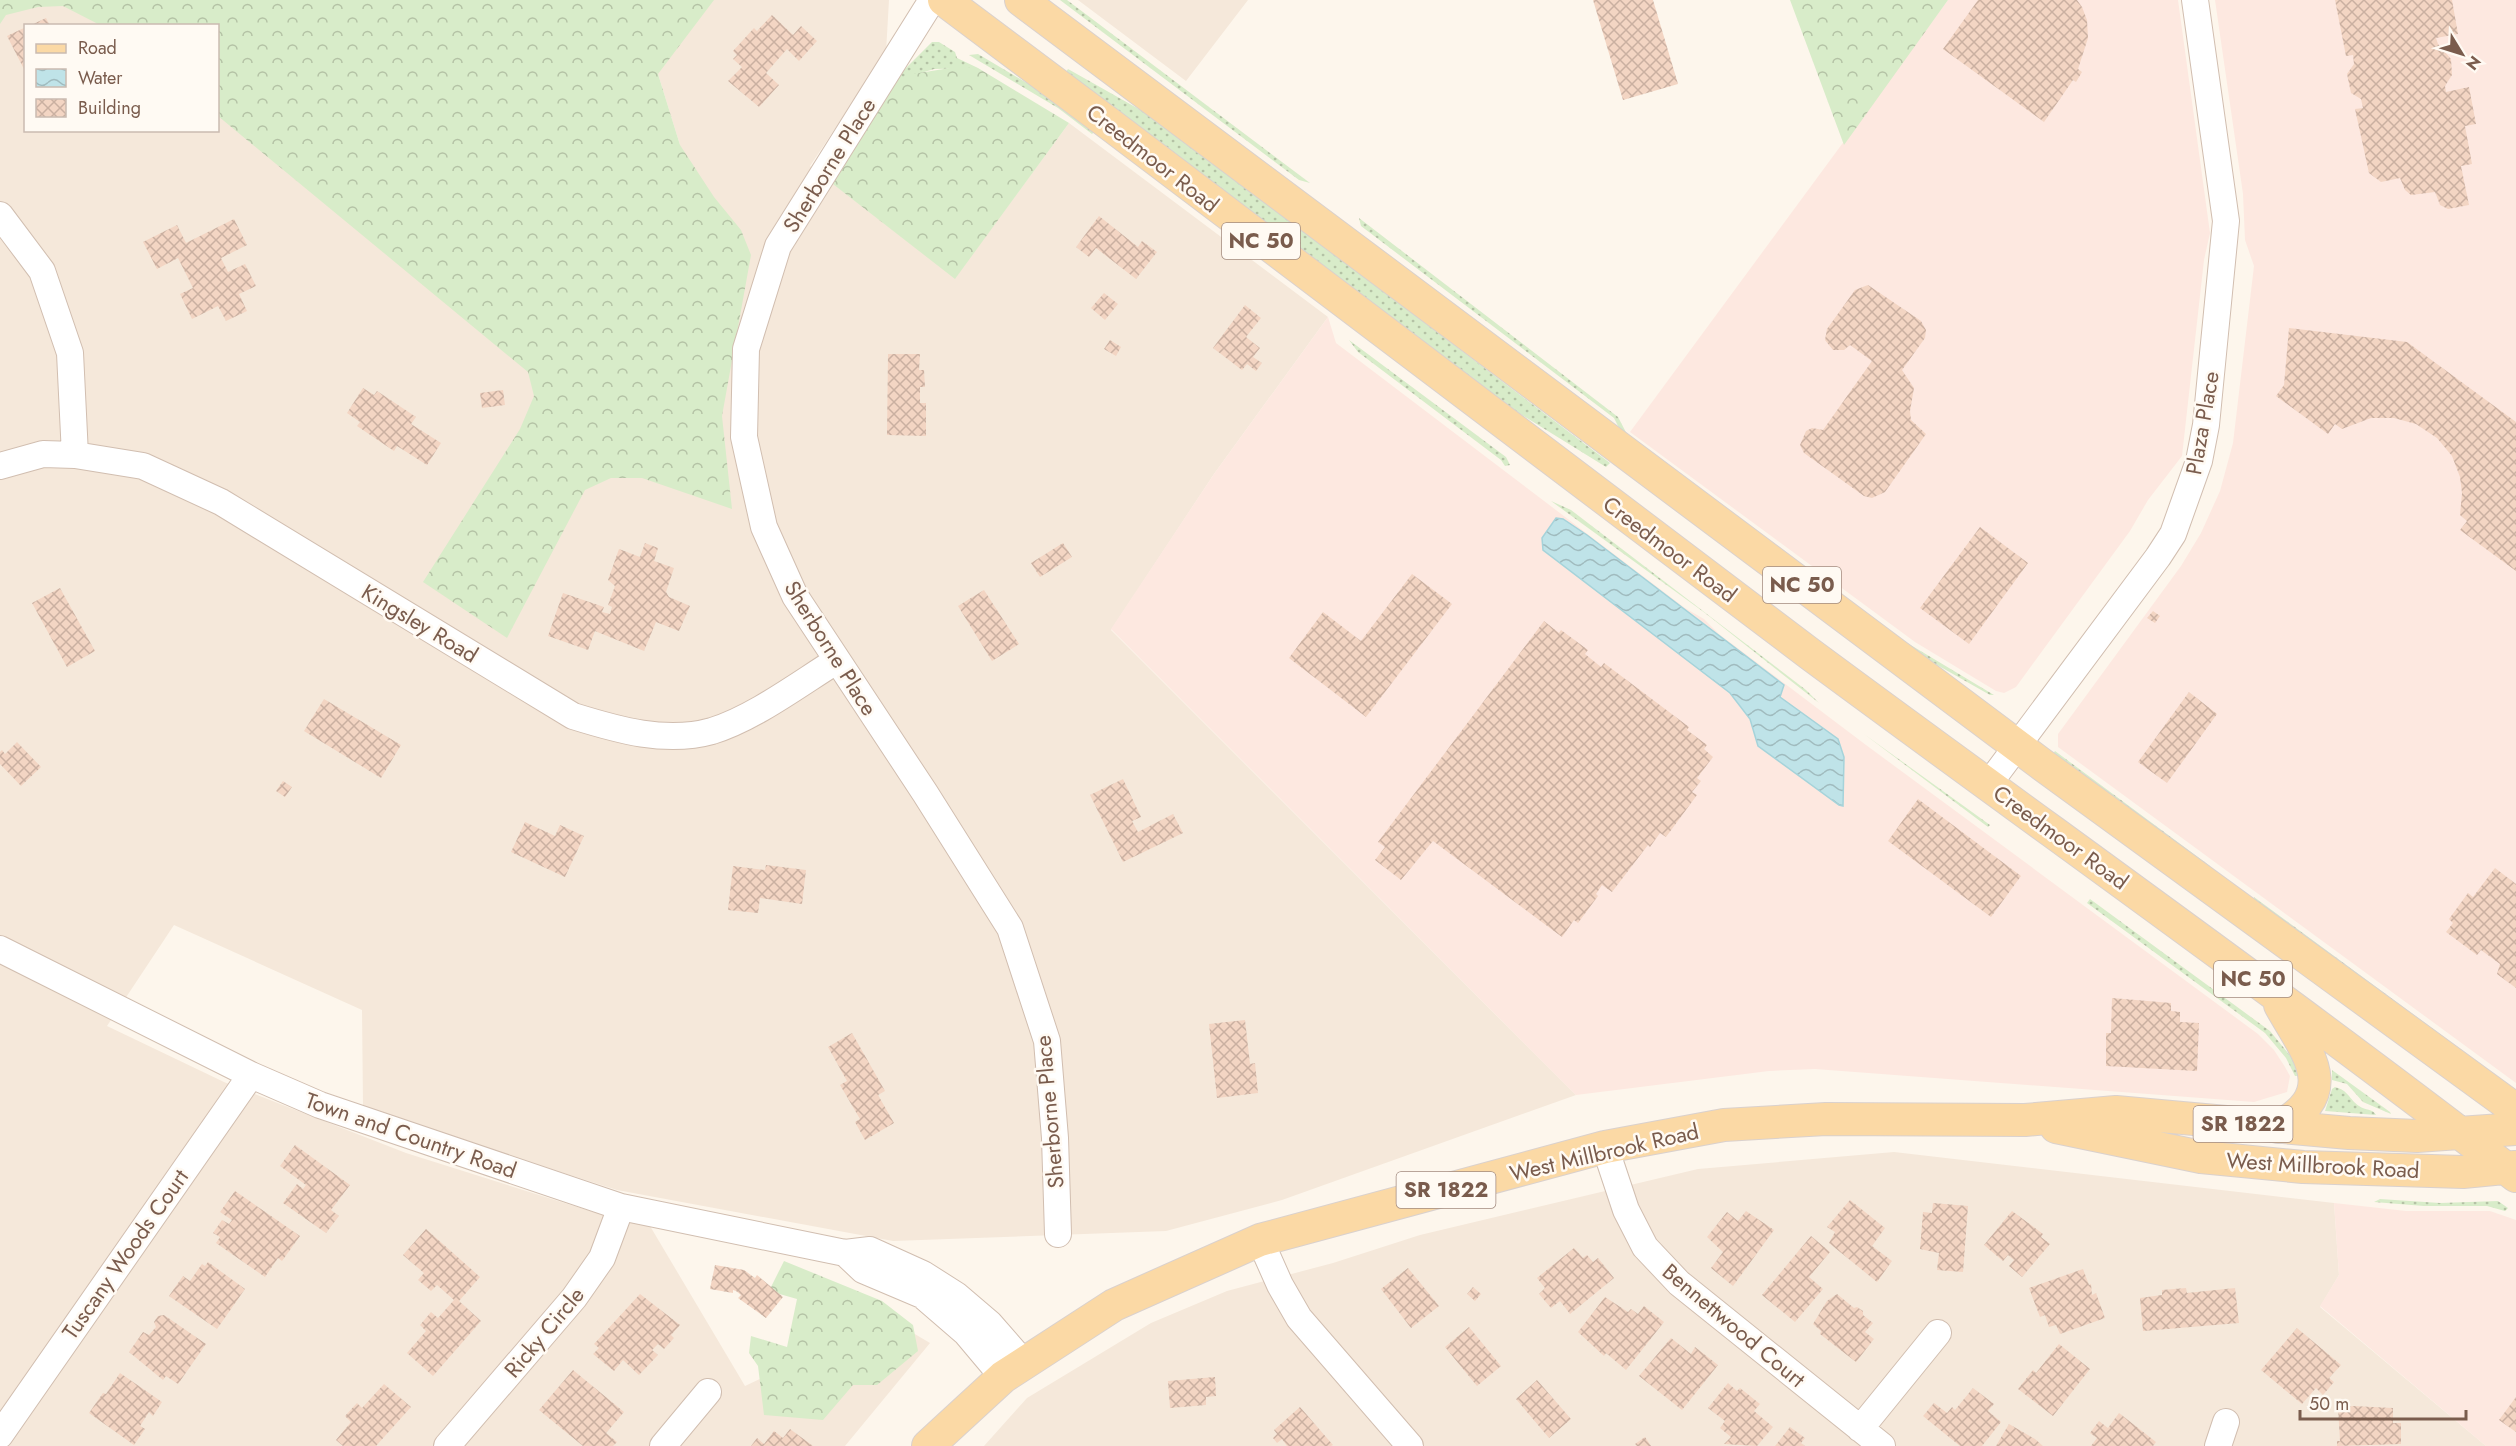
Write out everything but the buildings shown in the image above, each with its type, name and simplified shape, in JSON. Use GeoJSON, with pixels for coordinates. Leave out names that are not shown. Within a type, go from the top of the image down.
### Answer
{"type":"FeatureCollection","features":[{"type":"Feature","properties":{"kind":"main road","name":"Creedmoor Road"},"geometry":{"type":"LineString","coordinates":[[944,0],[1578,480],[2513,1171]]}},
{"type":"Feature","properties":{"kind":"main road","name":"Creedmoor Road"},"geometry":{"type":"LineString","coordinates":[[1021,0],[2017,746],[2516,1110]]}},
{"type":"Feature","properties":{"kind":"main road"},"geometry":{"type":"LineString","coordinates":[[2274,994],[2308,1055],[2316,1083],[2313,1096],[2305,1108],[2278,1127]]}},
{"type":"Feature","properties":{"kind":"main road","name":"West Millbrook Road"},"geometry":{"type":"LineString","coordinates":[[928,1446],[1014,1370],[1114,1305],[1260,1240],[1605,1148],[1724,1125],[1826,1119],[2025,1120],[2116,1112],[2372,1134],[2461,1134],[2516,1129]]}},
{"type":"Feature","properties":{"kind":"main road","name":"West Millbrook Road"},"geometry":{"type":"LineString","coordinates":[[2025,1120],[2201,1157],[2303,1167],[2456,1172],[2513,1171]]}},
{"type":"Feature","properties":{"kind":"street","name":"Sherborne Place"},"geometry":{"type":"LineString","coordinates":[[932,0],[778,246],[746,349],[744,437],[764,527],[795,596],[925,792],[1010,928],[1047,1041],[1055,1138],[1058,1234]]}},
{"type":"Feature","properties":{"kind":"street","name":"Plaza Place"},"geometry":{"type":"LineString","coordinates":[[1988,784],[2173,534],[2199,461],[2206,425],[2221,294],[2226,221],[2195,0]]}},
{"type":"Feature","properties":{"kind":"street"},"geometry":{"type":"LineString","coordinates":[[0,215],[42,271],[70,353],[75,455]]}},
{"type":"Feature","properties":{"kind":"street","name":"Kingsley Road"},"geometry":{"type":"LineString","coordinates":[[0,466],[43,454],[75,455],[143,466],[221,502],[573,716],[618,730],[668,736],[712,730],[758,709],[836,661]]}},
{"type":"Feature","properties":{"kind":"street","name":"Town and Country Road"},"geometry":{"type":"LineString","coordinates":[[0,949],[251,1075],[330,1108],[621,1207],[845,1253],[863,1270],[922,1294],[966,1333],[1014,1370]]}},
{"type":"Feature","properties":{"kind":"street","name":"Tuscany Woods Court"},"geometry":{"type":"LineString","coordinates":[[0,1435],[251,1075]]}},
{"type":"Feature","properties":{"kind":"street","name":"Bennettwood Court"},"geometry":{"type":"LineString","coordinates":[[1605,1148],[1626,1210],[1645,1247],[1679,1283],[1882,1446]]}},
{"type":"Feature","properties":{"kind":"street","name":"Ricky Circle"},"geometry":{"type":"LineString","coordinates":[[447,1446],[574,1298],[602,1258],[621,1207]]}},
{"type":"Feature","properties":{"kind":"street"},"geometry":{"type":"LineString","coordinates":[[1260,1240],[1280,1285],[1299,1318],[1410,1446]]}},
{"type":"Feature","properties":{"kind":"street"},"geometry":{"type":"LineString","coordinates":[[1860,1429],[1938,1333]]}},
{"type":"Feature","properties":{"kind":"street"},"geometry":{"type":"LineString","coordinates":[[663,1446],[708,1392]]}},
{"type":"Feature","properties":{"kind":"street"},"geometry":{"type":"LineString","coordinates":[[2218,1446],[2226,1422]]}},
{"type":"Feature","properties":{"kind":"shaded area"},"geometry":{"type":"Polygon","coordinates":[[[0,0],[338,0],[680,145],[658,74],[598,0],[889,0],[886,52],[810,166],[955,278],[1069,123],[1328,317],[1214,474],[1111,630],[1576,1095],[1282,1200],[1166,1231],[893,1241],[617,1190],[444,1135],[363,1106],[362,1010],[174,925],[107,1026],[224,1082],[406,1153],[590,1211],[650,1226],[745,1386],[813,1354],[842,1291],[930,1343],[845,1446],[0,1446],[0,0]]]}},
{"type":"Feature","properties":{"kind":"shaded area"},"geometry":{"type":"Polygon","coordinates":[[[1078,0],[1248,0],[1186,81],[1078,0]]]}},
{"type":"Feature","properties":{"kind":"shaded area"},"geometry":{"type":"Polygon","coordinates":[[[1948,0],[2178,0],[2210,233],[2204,260],[2182,456],[2148,500],[2130,531],[2016,687],[2004,693],[1996,691],[1915,642],[1630,432],[1948,0]]]}},
{"type":"Feature","properties":{"kind":"shaded area"},"geometry":{"type":"Polygon","coordinates":[[[2215,0],[2516,0],[2516,1083],[2058,747],[2058,734],[2181,566],[2201,533],[2220,491],[2233,443],[2254,266],[2245,240],[2243,194],[2215,0]]]}},
{"type":"Feature","properties":{"kind":"shaded area"},"geometry":{"type":"Polygon","coordinates":[[[1328,317],[1336,343],[1685,608],[1704,619],[1719,634],[1866,745],[2258,1034],[2274,1050],[2290,1076],[2287,1092],[2254,1102],[1815,1069],[1769,1071],[1576,1095],[1111,629],[1214,474],[1328,317]]]}},
{"type":"Feature","properties":{"kind":"shaded area"},"geometry":{"type":"Polygon","coordinates":[[[1894,1152],[2334,1203],[2339,1275],[2320,1307],[2486,1446],[984,1446],[1027,1398],[1151,1323],[1227,1291],[1333,1263],[1420,1235],[1698,1169],[1894,1152]]]}},
{"type":"Feature","properties":{"kind":"shaded area"},"geometry":{"type":"Polygon","coordinates":[[[2334,1203],[2406,1211],[2490,1211],[2516,1220],[2516,1446],[2486,1446],[2320,1306],[2339,1275],[2334,1203]]]}},
{"type":"Feature","properties":{"kind":"green space"},"geometry":{"type":"Polygon","coordinates":[[[0,0],[714,0],[658,74],[680,145],[714,197],[741,230],[751,255],[722,416],[732,509],[642,478],[611,478],[585,490],[507,638],[423,582],[520,429],[534,396],[528,372],[219,117],[219,24],[98,24],[63,6],[38,7],[6,15],[0,24],[0,0]]]}},
{"type":"Feature","properties":{"kind":"green space"},"geometry":{"type":"Polygon","coordinates":[[[1060,0],[1067,0],[1310,183],[1299,180],[1060,0]]]}},
{"type":"Feature","properties":{"kind":"green space"},"geometry":{"type":"Polygon","coordinates":[[[1790,0],[1948,0],[1844,145],[1790,0]]]}},
{"type":"Feature","properties":{"kind":"green space"},"geometry":{"type":"Polygon","coordinates":[[[932,42],[939,42],[955,52],[957,58],[978,68],[934,69],[892,82],[932,42]]]}},
{"type":"Feature","properties":{"kind":"green space"},"geometry":{"type":"Polygon","coordinates":[[[978,54],[1054,99],[1095,131],[1092,134],[1058,108],[969,55],[978,54]]]}},
{"type":"Feature","properties":{"kind":"green space"},"geometry":{"type":"Polygon","coordinates":[[[956,67],[978,68],[1069,123],[955,279],[829,181],[892,82],[913,74],[956,67]]]}},
{"type":"Feature","properties":{"kind":"green space"},"geometry":{"type":"Polygon","coordinates":[[[1068,69],[1153,117],[1610,463],[1606,467],[1470,383],[1064,75],[1068,69]]]}},
{"type":"Feature","properties":{"kind":"green space"},"geometry":{"type":"Polygon","coordinates":[[[1359,218],[1618,417],[1629,438],[1904,641],[1994,695],[1990,695],[1900,644],[1626,442],[1614,418],[1361,226],[1359,218]]]}},
{"type":"Feature","properties":{"kind":"green space"},"geometry":{"type":"Polygon","coordinates":[[[1349,340],[1506,457],[1510,465],[1505,466],[1501,460],[1358,352],[1349,340]]]}},
{"type":"Feature","properties":{"kind":"green space"},"geometry":{"type":"Polygon","coordinates":[[[1551,501],[1571,510],[1806,690],[1819,703],[1705,613],[1551,501]]]}},
{"type":"Feature","properties":{"kind":"green space"},"geometry":{"type":"Polygon","coordinates":[[[1864,734],[1990,825],[1988,827],[1864,734]]]}},
{"type":"Feature","properties":{"kind":"green space"},"geometry":{"type":"Polygon","coordinates":[[[2055,751],[2210,866],[2053,754],[2055,751]]]}},
{"type":"Feature","properties":{"kind":"green space"},"geometry":{"type":"Polygon","coordinates":[[[2254,897],[2516,1090],[2516,1095],[2255,902],[2254,897]]]}},
{"type":"Feature","properties":{"kind":"green space"},"geometry":{"type":"Polygon","coordinates":[[[2090,899],[2270,1031],[2292,1058],[2298,1076],[2295,1076],[2286,1058],[2265,1033],[2087,903],[2090,899]]]}},
{"type":"Feature","properties":{"kind":"green space"},"geometry":{"type":"Polygon","coordinates":[[[2332,1070],[2391,1114],[2363,1102],[2347,1084],[2332,1080],[2332,1070]]]}},
{"type":"Feature","properties":{"kind":"green space"},"geometry":{"type":"Polygon","coordinates":[[[2335,1087],[2346,1092],[2359,1106],[2373,1111],[2376,1115],[2325,1111],[2332,1089],[2335,1087]]]}},
{"type":"Feature","properties":{"kind":"green space"},"geometry":{"type":"Polygon","coordinates":[[[2380,1199],[2440,1203],[2498,1201],[2508,1208],[2505,1211],[2487,1206],[2424,1206],[2374,1202],[2380,1199]]]}},
{"type":"Feature","properties":{"kind":"green space"},"geometry":{"type":"Polygon","coordinates":[[[784,1261],[882,1301],[913,1325],[918,1351],[877,1385],[853,1385],[823,1420],[764,1415],[758,1366],[749,1353],[751,1336],[787,1347],[797,1299],[769,1291],[784,1261]]]}},
{"type":"Feature","properties":{"kind":"water"},"geometry":{"type":"Polygon","coordinates":[[[1556,518],[1563,519],[1587,535],[1784,685],[1780,697],[1838,739],[1844,757],[1843,806],[1758,746],[1750,719],[1730,693],[1543,550],[1542,538],[1556,518]]]}}]}
